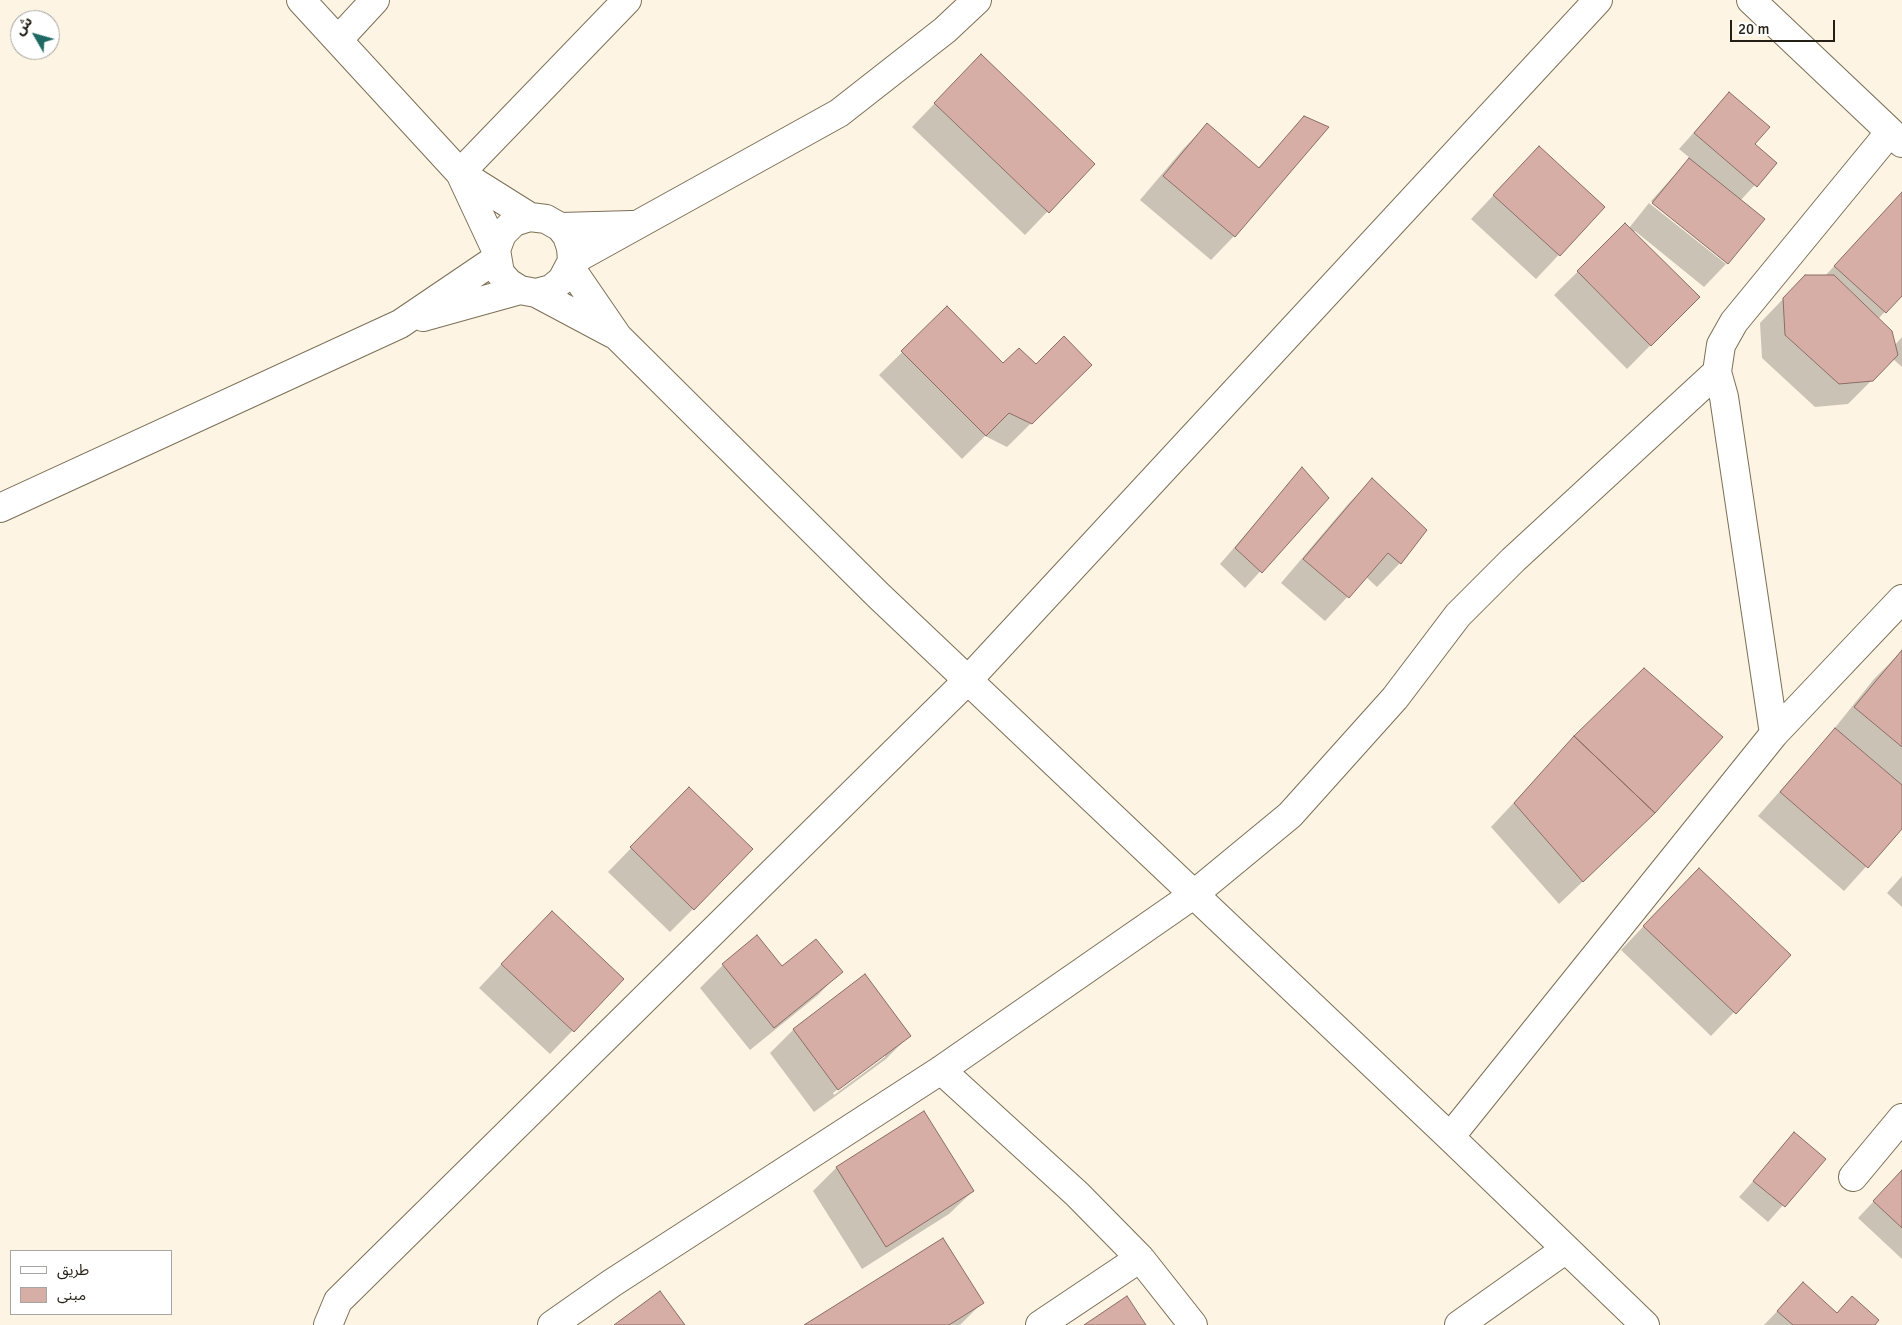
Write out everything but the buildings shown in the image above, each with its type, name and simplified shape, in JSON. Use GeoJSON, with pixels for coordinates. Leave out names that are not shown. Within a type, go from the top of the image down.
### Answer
{"type":"FeatureCollection","features":[{"type":"Feature","properties":{"kind":"street"},"geometry":{"type":"LineString","coordinates":[[301,0],[460,173],[530,217]]}},
{"type":"Feature","properties":{"kind":"street"},"geometry":{"type":"LineString","coordinates":[[338,40],[375,0]]}},
{"type":"Feature","properties":{"kind":"street"},"geometry":{"type":"LineString","coordinates":[[460,173],[627,0]]}},
{"type":"Feature","properties":{"kind":"street"},"geometry":{"type":"LineString","coordinates":[[571,264],[636,225],[839,113],[945,30],[977,0]]}},
{"type":"Feature","properties":{"kind":"street"},"geometry":{"type":"LineString","coordinates":[[328,1325],[338,1301],[968,680],[1598,0]]}},
{"type":"Feature","properties":{"kind":"street"},"geometry":{"type":"LineString","coordinates":[[1751,0],[1896,138],[1734,322],[1721,345],[1717,372],[1724,397],[1774,734]]}},
{"type":"Feature","properties":{"kind":"street"},"geometry":{"type":"LineString","coordinates":[[460,173],[496,255],[500,273],[509,283],[618,337]]}},
{"type":"Feature","properties":{"kind":"street"},"geometry":{"type":"LineString","coordinates":[[0,508],[400,324],[528,292],[551,289],[562,280],[571,264],[572,248],[568,236],[560,227],[546,219],[530,217],[514,222],[502,234],[496,255],[400,324]]}},
{"type":"Feature","properties":{"kind":"street"},"geometry":{"type":"LineString","coordinates":[[560,227],[636,225]]}},
{"type":"Feature","properties":{"kind":"street"},"geometry":{"type":"LineString","coordinates":[[571,264],[618,337],[872,590],[1450,1137],[1644,1325]]}},
{"type":"Feature","properties":{"kind":"street"},"geometry":{"type":"LineString","coordinates":[[552,1325],[612,1283],[941,1070],[1193,895],[1290,815],[1395,698],[1458,615],[1513,560],[1717,372]]}},
{"type":"Feature","properties":{"kind":"street"},"geometry":{"type":"LineString","coordinates":[[1450,1137],[1774,734],[1902,600]]}},
{"type":"Feature","properties":{"kind":"street"},"geometry":{"type":"LineString","coordinates":[[941,1070],[1077,1194],[1140,1258],[1193,1325]]}},
{"type":"Feature","properties":{"kind":"street"},"geometry":{"type":"LineString","coordinates":[[1853,1177],[1902,1118]]}},
{"type":"Feature","properties":{"kind":"street"},"geometry":{"type":"LineString","coordinates":[[1459,1325],[1566,1249]]}},
{"type":"Feature","properties":{"kind":"street"},"geometry":{"type":"LineString","coordinates":[[1040,1325],[1140,1258]]}}]}
